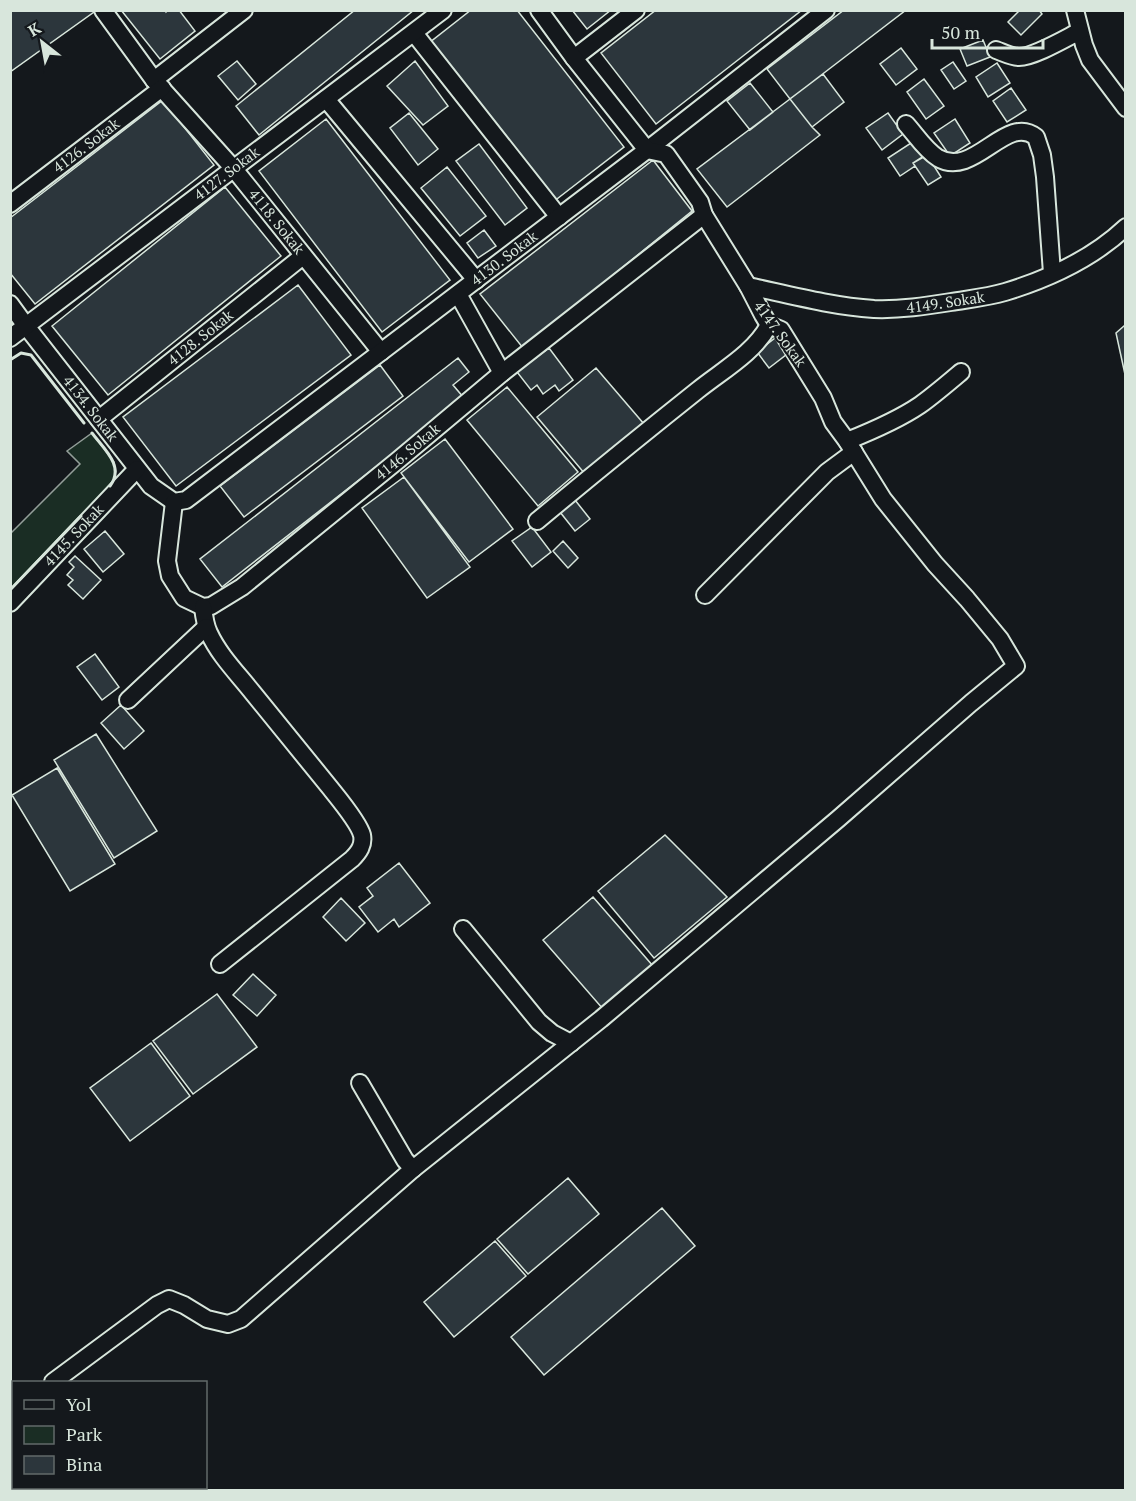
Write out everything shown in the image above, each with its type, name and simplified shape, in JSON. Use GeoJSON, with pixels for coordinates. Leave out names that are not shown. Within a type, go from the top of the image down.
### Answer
{"type":"FeatureCollection","features":[{"type":"Feature","properties":{"kind":"street","name":"4118. Sokak"},"geometry":{"type":"LineString","coordinates":[[103,10],[158,84],[234,169],[381,352]]}},
{"type":"Feature","properties":{"kind":"street","name":"4126. Sokak"},"geometry":{"type":"LineString","coordinates":[[10,204],[158,84],[244,10]]}},
{"type":"Feature","properties":{"kind":"street","name":"4127. Sokak"},"geometry":{"type":"LineString","coordinates":[[10,338],[443,10]]}},
{"type":"Feature","properties":{"kind":"street","name":"4147. Sokak"},"geometry":{"type":"LineString","coordinates":[[540,10],[574,58],[647,150],[666,154],[700,202],[704,215],[748,286],[763,315],[770,325],[781,330],[823,398],[833,422],[888,507],[1000,639],[1016,666],[829,827],[571,1043]]}},
{"type":"Feature","properties":{"kind":"street"},"geometry":{"type":"LineString","coordinates":[[574,58],[636,10]]}},
{"type":"Feature","properties":{"kind":"street","name":"4130. Sokak"},"geometry":{"type":"LineString","coordinates":[[177,502],[193,495],[647,150],[826,10]]}},
{"type":"Feature","properties":{"kind":"street"},"geometry":{"type":"LineString","coordinates":[[1075,10],[1090,60],[1125,108]]}},
{"type":"Feature","properties":{"kind":"street"},"geometry":{"type":"LineString","coordinates":[[996,50],[1022,57],[1040,51],[1080,31]]}},
{"type":"Feature","properties":{"kind":"street"},"geometry":{"type":"LineString","coordinates":[[414,33],[559,217]]}},
{"type":"Feature","properties":{"kind":"street"},"geometry":{"type":"LineString","coordinates":[[326,99],[476,280]]}},
{"type":"Feature","properties":{"kind":"street"},"geometry":{"type":"LineString","coordinates":[[906,124],[938,158],[952,162],[960,162],[976,155],[1014,132],[1028,132],[1036,137],[1042,155],[1045,177],[1052,273]]}},
{"type":"Feature","properties":{"kind":"street","name":"4146. Sokak"},"geometry":{"type":"LineString","coordinates":[[203,607],[212,606],[242,587],[502,373],[704,215]]}},
{"type":"Feature","properties":{"kind":"street","name":"4149. Sokak"},"geometry":{"type":"LineString","coordinates":[[748,286],[842,306],[876,309],[916,308],[1004,292],[1052,273],[1094,251],[1116,237],[1125,227]]}},
{"type":"Feature","properties":{"kind":"street","name":"4128. Sokak"},"geometry":{"type":"LineString","coordinates":[[99,419],[303,256]]}},
{"type":"Feature","properties":{"kind":"street"},"geometry":{"type":"LineString","coordinates":[[458,294],[502,373]]}},
{"type":"Feature","properties":{"kind":"street","name":"4134. Sokak"},"geometry":{"type":"LineString","coordinates":[[10,304],[151,486],[177,502]]}},
{"type":"Feature","properties":{"kind":"street"},"geometry":{"type":"LineString","coordinates":[[537,521],[742,356],[764,336],[770,325]]}},
{"type":"Feature","properties":{"kind":"street"},"geometry":{"type":"LineString","coordinates":[[705,595],[828,472],[850,446],[920,405],[961,372]]}},
{"type":"Feature","properties":{"kind":"street","name":"4145. Sokak"},"geometry":{"type":"LineString","coordinates":[[10,603],[137,469]]}},
{"type":"Feature","properties":{"kind":"street"},"geometry":{"type":"LineString","coordinates":[[177,502],[167,561],[170,576],[184,598],[203,607],[206,627],[215,645],[335,794],[357,824],[363,838],[362,846],[352,859],[220,964]]}},
{"type":"Feature","properties":{"kind":"street"},"geometry":{"type":"LineString","coordinates":[[128,700],[206,627]]}},
{"type":"Feature","properties":{"kind":"street"},"geometry":{"type":"LineString","coordinates":[[56,1381],[157,1305],[169,1299],[207,1319],[228,1324],[241,1319],[413,1169],[571,1043],[552,1033],[539,1022],[462,929]]}},
{"type":"Feature","properties":{"kind":"street"},"geometry":{"type":"LineString","coordinates":[[360,1083],[405,1160],[413,1169]]}},
{"type":"Feature","properties":{"kind":"green space"},"geometry":{"type":"Polygon","coordinates":[[[92,433],[114,462],[116,471],[113,483],[11,590],[11,533],[80,464],[67,451],[92,433]]]}},
{"type":"Feature","properties":{"kind":"building"},"geometry":{"type":"Polygon","coordinates":[[[10,10],[93,10],[94,12],[10,72],[10,10]]]}},
{"type":"Feature","properties":{"kind":"building"},"geometry":{"type":"Polygon","coordinates":[[[121,10],[165,10],[166,12],[179,10],[195,31],[160,59],[121,10]]]}},
{"type":"Feature","properties":{"kind":"building"},"geometry":{"type":"Polygon","coordinates":[[[355,10],[414,10],[259,135],[236,106],[355,10]]]}},
{"type":"Feature","properties":{"kind":"building"},"geometry":{"type":"Polygon","coordinates":[[[471,10],[517,10],[624,147],[553,202],[429,43],[471,10]]]}},
{"type":"Feature","properties":{"kind":"building"},"geometry":{"type":"Polygon","coordinates":[[[572,10],[611,10],[587,29],[572,10]]]}},
{"type":"Feature","properties":{"kind":"building"},"geometry":{"type":"Polygon","coordinates":[[[656,10],[802,10],[656,124],[601,53],[656,10]]]}},
{"type":"Feature","properties":{"kind":"building"},"geometry":{"type":"Polygon","coordinates":[[[844,10],[906,10],[790,99],[767,69],[844,10]]]}},
{"type":"Feature","properties":{"kind":"building"},"geometry":{"type":"Polygon","coordinates":[[[1020,10],[1039,10],[1042,14],[1021,35],[1008,22],[1020,10]]]}},
{"type":"Feature","properties":{"kind":"building"},"geometry":{"type":"Polygon","coordinates":[[[983,40],[990,57],[967,66],[960,49],[983,40]]]}},
{"type":"Feature","properties":{"kind":"building"},"geometry":{"type":"Polygon","coordinates":[[[901,48],[917,69],[896,85],[880,64],[901,48]]]}},
{"type":"Feature","properties":{"kind":"building"},"geometry":{"type":"Polygon","coordinates":[[[237,61],[256,84],[238,100],[218,76],[237,61]]]}},
{"type":"Feature","properties":{"kind":"building"},"geometry":{"type":"Polygon","coordinates":[[[415,61],[448,106],[423,125],[387,86],[415,61]]]}},
{"type":"Feature","properties":{"kind":"building"},"geometry":{"type":"Polygon","coordinates":[[[953,62],[966,81],[954,89],[941,70],[953,62]]]}},
{"type":"Feature","properties":{"kind":"building"},"geometry":{"type":"Polygon","coordinates":[[[997,63],[1010,83],[988,97],[976,77],[997,63]]]}},
{"type":"Feature","properties":{"kind":"building"},"geometry":{"type":"Polygon","coordinates":[[[823,74],[844,102],[812,127],[790,99],[823,74]]]}},
{"type":"Feature","properties":{"kind":"building"},"geometry":{"type":"Polygon","coordinates":[[[924,79],[944,106],[926,119],[907,92],[924,79]]]}},
{"type":"Feature","properties":{"kind":"building"},"geometry":{"type":"Polygon","coordinates":[[[750,83],[773,112],[750,130],[727,101],[750,83]]]}},
{"type":"Feature","properties":{"kind":"building"},"geometry":{"type":"Polygon","coordinates":[[[1011,88],[1026,110],[1007,122],[993,101],[1011,88]]]}},
{"type":"Feature","properties":{"kind":"building"},"geometry":{"type":"Polygon","coordinates":[[[790,99],[820,135],[727,207],[697,169],[790,99]]]}},
{"type":"Feature","properties":{"kind":"building"},"geometry":{"type":"Polygon","coordinates":[[[163,100],[214,165],[35,304],[10,273],[10,218],[163,100]]]}},
{"type":"Feature","properties":{"kind":"building"},"geometry":{"type":"Polygon","coordinates":[[[409,113],[438,149],[418,165],[390,128],[409,113]]]}},
{"type":"Feature","properties":{"kind":"building"},"geometry":{"type":"Polygon","coordinates":[[[888,113],[903,134],[882,150],[866,128],[888,113]]]}},
{"type":"Feature","properties":{"kind":"building"},"geometry":{"type":"Polygon","coordinates":[[[326,119],[450,280],[382,332],[259,171],[326,119]]]}},
{"type":"Feature","properties":{"kind":"building"},"geometry":{"type":"Polygon","coordinates":[[[955,119],[970,143],[950,156],[934,133],[955,119]]]}},
{"type":"Feature","properties":{"kind":"building"},"geometry":{"type":"Polygon","coordinates":[[[914,141],[924,156],[913,163],[915,166],[900,176],[888,158],[914,141]]]}},
{"type":"Feature","properties":{"kind":"building"},"geometry":{"type":"Polygon","coordinates":[[[479,144],[527,208],[505,225],[456,161],[479,144]]]}},
{"type":"Feature","properties":{"kind":"building"},"geometry":{"type":"Polygon","coordinates":[[[927,155],[941,177],[928,185],[913,163],[927,155]]]}},
{"type":"Feature","properties":{"kind":"building"},"geometry":{"type":"Polygon","coordinates":[[[653,160],[692,211],[523,348],[480,294],[653,160]]]}},
{"type":"Feature","properties":{"kind":"building"},"geometry":{"type":"Polygon","coordinates":[[[447,167],[486,216],[460,236],[421,188],[447,167]]]}},
{"type":"Feature","properties":{"kind":"building"},"geometry":{"type":"Polygon","coordinates":[[[225,187],[281,256],[108,395],[52,326],[225,187]]]}},
{"type":"Feature","properties":{"kind":"building"},"geometry":{"type":"Polygon","coordinates":[[[484,230],[496,246],[478,258],[467,243],[484,230]]]}},
{"type":"Feature","properties":{"kind":"building"},"geometry":{"type":"Polygon","coordinates":[[[298,285],[351,355],[176,486],[123,417],[298,285]]]}},
{"type":"Feature","properties":{"kind":"building"},"geometry":{"type":"Polygon","coordinates":[[[1126,326],[1126,379],[1116,333],[1126,326]]]}},
{"type":"Feature","properties":{"kind":"building"},"geometry":{"type":"Polygon","coordinates":[[[779,335],[791,351],[769,368],[757,352],[779,335]]]}},
{"type":"Feature","properties":{"kind":"building"},"geometry":{"type":"Polygon","coordinates":[[[549,348],[573,380],[559,391],[555,385],[543,394],[537,385],[531,390],[517,372],[549,348]]]}},
{"type":"Feature","properties":{"kind":"building"},"geometry":{"type":"Polygon","coordinates":[[[458,358],[469,372],[453,385],[464,398],[222,587],[200,559],[458,358]]]}},
{"type":"Feature","properties":{"kind":"building"},"geometry":{"type":"Polygon","coordinates":[[[380,365],[403,396],[244,517],[220,486],[380,365]]]}},
{"type":"Feature","properties":{"kind":"building"},"geometry":{"type":"Polygon","coordinates":[[[596,368],[644,424],[585,474],[537,417],[596,368]]]}},
{"type":"Feature","properties":{"kind":"building"},"geometry":{"type":"Polygon","coordinates":[[[507,387],[578,472],[538,506],[467,420],[507,387]]]}},
{"type":"Feature","properties":{"kind":"building"},"geometry":{"type":"Polygon","coordinates":[[[445,439],[513,529],[469,562],[401,473],[445,439]]]}},
{"type":"Feature","properties":{"kind":"building"},"geometry":{"type":"Polygon","coordinates":[[[404,477],[470,567],[427,598],[362,508],[404,477]]]}},
{"type":"Feature","properties":{"kind":"building"},"geometry":{"type":"Polygon","coordinates":[[[575,500],[590,519],[575,531],[560,512],[575,500]]]}},
{"type":"Feature","properties":{"kind":"building"},"geometry":{"type":"Polygon","coordinates":[[[532,527],[551,552],[532,567],[512,541],[532,527]]]}},
{"type":"Feature","properties":{"kind":"building"},"geometry":{"type":"Polygon","coordinates":[[[105,531],[124,554],[103,572],[84,549],[105,531]]]}},
{"type":"Feature","properties":{"kind":"building"},"geometry":{"type":"Polygon","coordinates":[[[563,541],[578,558],[568,568],[553,551],[563,541]]]}},
{"type":"Feature","properties":{"kind":"building"},"geometry":{"type":"Polygon","coordinates":[[[75,556],[101,580],[83,599],[68,585],[73,580],[67,575],[74,567],[69,562],[75,556]]]}},
{"type":"Feature","properties":{"kind":"building"},"geometry":{"type":"Polygon","coordinates":[[[95,654],[119,687],[102,700],[77,667],[95,654]]]}},
{"type":"Feature","properties":{"kind":"building"},"geometry":{"type":"Polygon","coordinates":[[[121,705],[144,731],[124,749],[101,723],[121,705]]]}},
{"type":"Feature","properties":{"kind":"building"},"geometry":{"type":"Polygon","coordinates":[[[96,734],[157,831],[114,858],[54,760],[96,734]]]}},
{"type":"Feature","properties":{"kind":"building"},"geometry":{"type":"Polygon","coordinates":[[[57,768],[115,864],[70,891],[12,795],[57,768]]]}},
{"type":"Feature","properties":{"kind":"building"},"geometry":{"type":"Polygon","coordinates":[[[665,835],[727,897],[654,958],[598,891],[665,835]]]}},
{"type":"Feature","properties":{"kind":"building"},"geometry":{"type":"Polygon","coordinates":[[[399,863],[430,903],[399,927],[394,919],[378,932],[359,907],[373,896],[367,888],[399,863]]]}},
{"type":"Feature","properties":{"kind":"building"},"geometry":{"type":"Polygon","coordinates":[[[593,897],[653,966],[603,1009],[543,940],[593,897]]]}},
{"type":"Feature","properties":{"kind":"building"},"geometry":{"type":"Polygon","coordinates":[[[341,898],[365,923],[346,941],[323,917],[341,898]]]}},
{"type":"Feature","properties":{"kind":"building"},"geometry":{"type":"Polygon","coordinates":[[[253,974],[276,995],[257,1016],[233,995],[253,974]]]}},
{"type":"Feature","properties":{"kind":"building"},"geometry":{"type":"Polygon","coordinates":[[[217,994],[257,1047],[193,1094],[153,1041],[217,994]]]}},
{"type":"Feature","properties":{"kind":"building"},"geometry":{"type":"Polygon","coordinates":[[[151,1043],[190,1096],[130,1141],[90,1088],[151,1043]]]}},
{"type":"Feature","properties":{"kind":"building"},"geometry":{"type":"Polygon","coordinates":[[[568,1178],[599,1214],[528,1274],[497,1239],[568,1178]]]}},
{"type":"Feature","properties":{"kind":"building"},"geometry":{"type":"Polygon","coordinates":[[[662,1208],[695,1246],[544,1375],[511,1337],[662,1208]]]}},
{"type":"Feature","properties":{"kind":"building"},"geometry":{"type":"Polygon","coordinates":[[[495,1241],[526,1276],[454,1337],[424,1302],[495,1241]]]}},
{"type":"Feature","properties":{"kind":"wall"},"geometry":{"type":"LineString","coordinates":[[10,360],[21,353],[31,355],[84,423]]}},
{"type":"Feature","properties":{"kind":"wall"},"geometry":{"type":"LineString","coordinates":[[92,433],[114,465],[114,479],[110,486]]}},
{"type":"Feature","properties":{"kind":"wall"},"geometry":{"type":"LineString","coordinates":[[10,590],[81,516]]}}]}
